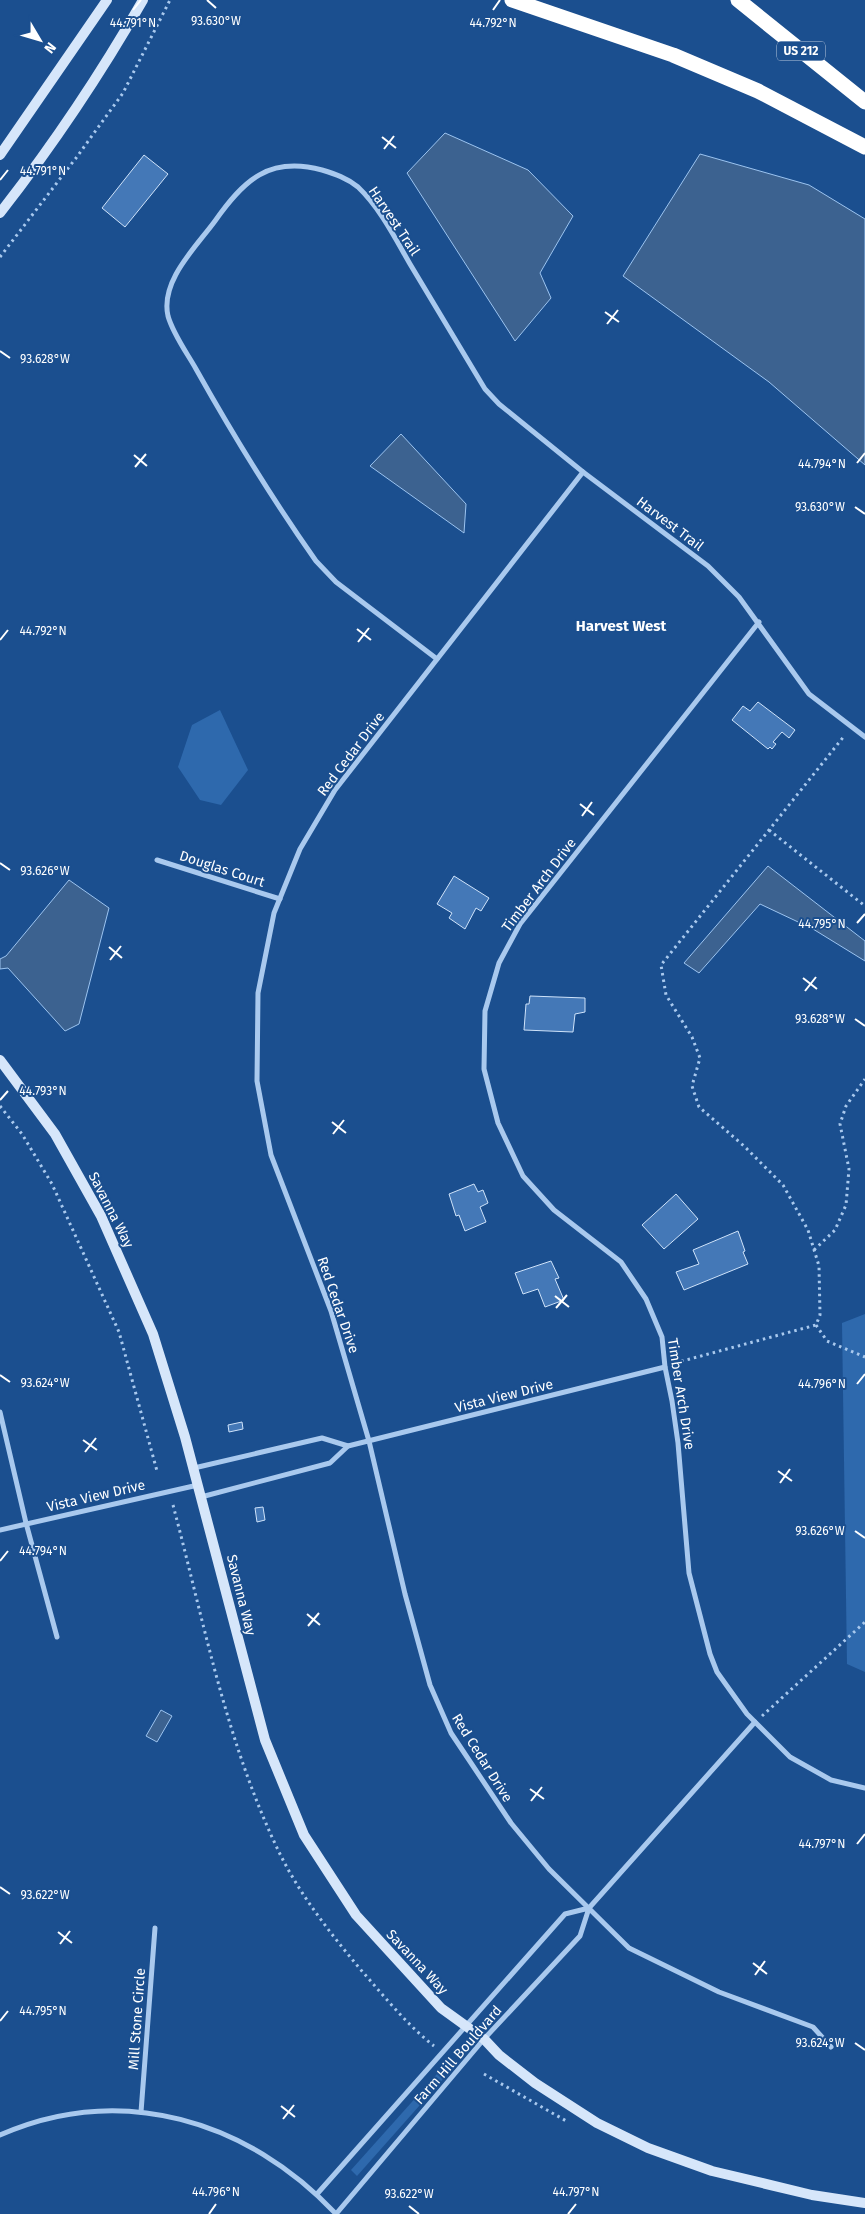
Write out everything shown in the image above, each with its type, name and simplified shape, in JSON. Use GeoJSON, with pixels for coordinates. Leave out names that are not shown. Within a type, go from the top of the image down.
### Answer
{"type":"FeatureCollection","features":[{"type":"Feature","properties":{"kind":"highway"},"geometry":{"type":"LineString","coordinates":[[512,0],[673,55],[758,91],[865,147]]}},
{"type":"Feature","properties":{"kind":"highway","name":"US 212"},"geometry":{"type":"LineString","coordinates":[[738,0],[865,102]]}},
{"type":"Feature","properties":{"kind":"street"},"geometry":{"type":"LineString","coordinates":[[0,155],[107,0]]}},
{"type":"Feature","properties":{"kind":"street"},"geometry":{"type":"LineString","coordinates":[[0,213],[43,157],[94,83],[143,0]]}},
{"type":"Feature","properties":{"kind":"street","name":"Harvest Trail"},"geometry":{"type":"LineString","coordinates":[[437,660],[324,571],[212,398],[168,317],[168,300],[174,279],[221,212],[244,184],[260,173],[294,166],[312,168],[338,175],[352,183],[368,198],[390,229],[485,389],[499,404],[583,472],[708,566],[739,597],[759,622],[809,694],[865,737]]}},
{"type":"Feature","properties":{"kind":"street","name":"Red Cedar Drive"},"geometry":{"type":"LineString","coordinates":[[583,472],[335,790],[300,849],[274,913],[258,993],[257,1081],[271,1155],[331,1311],[369,1441],[405,1594],[430,1685],[451,1733],[511,1823],[549,1870],[629,1948],[719,1992],[813,2027],[831,2047]]}},
{"type":"Feature","properties":{"kind":"street","name":"Timber Arch Drive"},"geometry":{"type":"LineString","coordinates":[[759,622],[520,924],[499,963],[486,1012],[484,1070],[498,1123],[523,1176],[554,1210],[621,1262],[646,1299],[662,1338],[664,1367],[672,1401],[678,1444],[689,1573],[710,1654],[717,1672],[747,1714],[790,1758],[830,1780],[865,1788]]}},
{"type":"Feature","properties":{"kind":"street","name":"Douglas Court"},"geometry":{"type":"LineString","coordinates":[[157,860],[280,899]]}},
{"type":"Feature","properties":{"kind":"street","name":"Savanna Way"},"geometry":{"type":"LineString","coordinates":[[0,1060],[55,1134],[101,1216],[153,1334],[194,1468],[265,1740],[304,1834],[356,1915],[441,2008],[484,2040],[499,2055],[535,2083],[598,2123],[648,2148],[712,2171],[812,2195],[865,2203]]}},
{"type":"Feature","properties":{"kind":"street","name":"Vista View Drive"},"geometry":{"type":"LineString","coordinates":[[201,1497],[330,1463],[348,1446],[664,1367]]}},
{"type":"Feature","properties":{"kind":"street"},"geometry":{"type":"LineString","coordinates":[[0,1412],[26,1523],[57,1637]]}},
{"type":"Feature","properties":{"kind":"street"},"geometry":{"type":"LineString","coordinates":[[194,1468],[322,1438],[348,1446]]}},
{"type":"Feature","properties":{"kind":"street","name":"Vista View Drive"},"geometry":{"type":"LineString","coordinates":[[0,1530],[198,1485]]}},
{"type":"Feature","properties":{"kind":"street","name":"Farm Hill Bouldvard"},"geometry":{"type":"LineString","coordinates":[[336,2214],[484,2040],[580,1936],[589,1908],[756,1722]]}},
{"type":"Feature","properties":{"kind":"street","name":"Farm Hill Bouldvard"},"geometry":{"type":"LineString","coordinates":[[317,2194],[565,1914],[589,1908]]}},
{"type":"Feature","properties":{"kind":"street","name":"Mill Stone Circle"},"geometry":{"type":"LineString","coordinates":[[141,2112],[155,1928]]}},
{"type":"Feature","properties":{"kind":"street"},"geometry":{"type":"LineString","coordinates":[[0,2135],[28,2124],[70,2114],[114,2110],[172,2116],[215,2129],[274,2161],[317,2194],[336,2214]]}},
{"type":"Feature","properties":{"kind":"path"},"geometry":{"type":"LineString","coordinates":[[0,256],[71,165],[123,93],[170,0]]}},
{"type":"Feature","properties":{"kind":"path"},"geometry":{"type":"LineString","coordinates":[[816,1325],[820,1315],[819,1266],[808,1230],[783,1185],[744,1146],[699,1106],[692,1086],[700,1058],[692,1037],[666,995],[661,965],[852,727]]}},
{"type":"Feature","properties":{"kind":"path"},"geometry":{"type":"LineString","coordinates":[[770,830],[865,906]]}},
{"type":"Feature","properties":{"kind":"path"},"geometry":{"type":"LineString","coordinates":[[814,1250],[835,1230],[846,1205],[849,1170],[840,1124],[846,1106],[865,1079]]}},
{"type":"Feature","properties":{"kind":"path"},"geometry":{"type":"LineString","coordinates":[[0,1106],[22,1134],[52,1184],[119,1332],[157,1471]]}},
{"type":"Feature","properties":{"kind":"path"},"geometry":{"type":"LineString","coordinates":[[664,1367],[816,1325]]}},
{"type":"Feature","properties":{"kind":"path"},"geometry":{"type":"LineString","coordinates":[[816,1325],[827,1341],[865,1357]]}},
{"type":"Feature","properties":{"kind":"path"},"geometry":{"type":"LineString","coordinates":[[756,1722],[865,1622]]}},
{"type":"Feature","properties":{"kind":"shaded area"},"geometry":{"type":"Polygon","coordinates":[[[445,133],[528,170],[573,216],[540,273],[551,298],[515,341],[407,173],[445,133]]]}},
{"type":"Feature","properties":{"kind":"shaded area"},"geometry":{"type":"Polygon","coordinates":[[[700,154],[809,185],[865,219],[865,465],[769,382],[623,276],[700,154]]]}},
{"type":"Feature","properties":{"kind":"shaded area"},"geometry":{"type":"Polygon","coordinates":[[[401,434],[466,504],[464,533],[370,466],[401,434]]]}},
{"type":"Feature","properties":{"kind":"shaded area"},"geometry":{"type":"Polygon","coordinates":[[[220,710],[248,770],[221,805],[200,800],[178,767],[192,725],[220,710]]]}},
{"type":"Feature","properties":{"kind":"shaded area"},"geometry":{"type":"Polygon","coordinates":[[[768,866],[865,941],[865,961],[813,929],[760,904],[699,973],[684,963],[768,866]]]}},
{"type":"Feature","properties":{"kind":"shaded area"},"geometry":{"type":"Polygon","coordinates":[[[69,880],[109,908],[79,1024],[65,1031],[8,968],[0,969],[0,959],[6,956],[69,880]]]}},
{"type":"Feature","properties":{"kind":"shaded area"},"geometry":{"type":"Polygon","coordinates":[[[865,1314],[865,1672],[847,1664],[842,1323],[865,1314]]]}},
{"type":"Feature","properties":{"kind":"shaded area"},"geometry":{"type":"Polygon","coordinates":[[[161,1710],[172,1716],[157,1742],[146,1736],[161,1710]]]}},
{"type":"Feature","properties":{"kind":"shaded area"},"geometry":{"type":"Polygon","coordinates":[[[445,2065],[451,2070],[357,2176],[351,2170],[445,2065]]]}},
{"type":"Feature","properties":{"kind":"building"},"geometry":{"type":"Polygon","coordinates":[[[144,155],[168,174],[125,227],[102,208],[144,155]]]}},
{"type":"Feature","properties":{"kind":"building"},"geometry":{"type":"Polygon","coordinates":[[[758,702],[795,730],[789,738],[782,732],[773,742],[776,744],[772,749],[770,747],[768,749],[732,720],[743,706],[750,711],[758,702]]]}},
{"type":"Feature","properties":{"kind":"building"},"geometry":{"type":"Polygon","coordinates":[[[454,876],[489,898],[481,911],[476,908],[465,929],[449,918],[452,913],[437,904],[454,876]]]}},
{"type":"Feature","properties":{"kind":"building"},"geometry":{"type":"Polygon","coordinates":[[[530,996],[585,998],[585,1012],[575,1014],[573,1032],[524,1030],[526,1004],[529,1004],[530,996]]]}},
{"type":"Feature","properties":{"kind":"building"},"geometry":{"type":"Polygon","coordinates":[[[474,1184],[478,1192],[483,1190],[488,1203],[480,1207],[486,1222],[465,1231],[459,1215],[456,1216],[449,1194],[474,1184]]]}},
{"type":"Feature","properties":{"kind":"building"},"geometry":{"type":"Polygon","coordinates":[[[676,1194],[698,1219],[664,1249],[642,1225],[676,1194]]]}},
{"type":"Feature","properties":{"kind":"building"},"geometry":{"type":"Polygon","coordinates":[[[738,1231],[748,1264],[684,1290],[676,1272],[699,1264],[693,1250],[738,1231]]]}},
{"type":"Feature","properties":{"kind":"building"},"geometry":{"type":"Polygon","coordinates":[[[551,1261],[559,1278],[555,1279],[564,1300],[545,1307],[538,1289],[523,1294],[515,1273],[551,1261]]]}},
{"type":"Feature","properties":{"kind":"building"},"geometry":{"type":"Polygon","coordinates":[[[242,1422],[243,1429],[229,1432],[228,1425],[242,1422]]]}},
{"type":"Feature","properties":{"kind":"building"},"geometry":{"type":"Polygon","coordinates":[[[263,1507],[265,1520],[257,1522],[255,1508],[263,1507]]]}},
{"type":"Feature","properties":{"kind":"district","name":"Harvest West"},"geometry":{"type":"Point","coordinates":[621,626]}}]}
